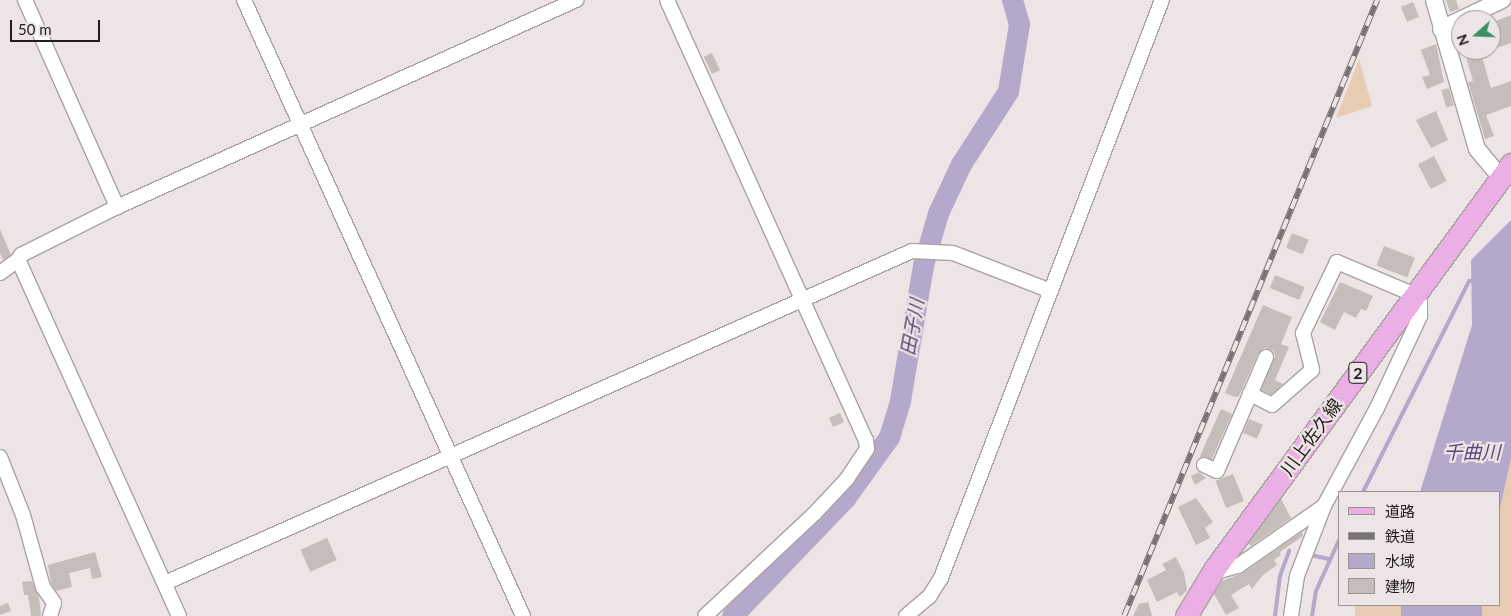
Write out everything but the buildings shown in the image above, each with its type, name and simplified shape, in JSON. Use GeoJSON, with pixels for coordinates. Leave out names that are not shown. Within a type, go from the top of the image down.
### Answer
{"type":"FeatureCollection","features":[{"type":"Feature","properties":{"kind":"main road","name":"川上佐久線"},"geometry":{"type":"LineString","coordinates":[[1186,616],[1215,568],[1506,171]]}},
{"type":"Feature","properties":{"kind":"street"},"geometry":{"type":"LineString","coordinates":[[25,0],[117,207]]}},
{"type":"Feature","properties":{"kind":"street"},"geometry":{"type":"LineString","coordinates":[[244,0],[523,616]]}},
{"type":"Feature","properties":{"kind":"street"},"geometry":{"type":"LineString","coordinates":[[0,273],[18,260],[24,251],[299,124],[576,0]]}},
{"type":"Feature","properties":{"kind":"street"},"geometry":{"type":"LineString","coordinates":[[667,0],[802,297],[868,449],[847,479],[814,514],[705,616]]}},
{"type":"Feature","properties":{"kind":"street"},"geometry":{"type":"LineString","coordinates":[[906,616],[929,597],[941,578],[1162,0]]}},
{"type":"Feature","properties":{"kind":"street"},"geometry":{"type":"LineString","coordinates":[[1434,0],[1477,149],[1506,171]]}},
{"type":"Feature","properties":{"kind":"street"},"geometry":{"type":"LineString","coordinates":[[1441,29],[1502,0]]}},
{"type":"Feature","properties":{"kind":"street"},"geometry":{"type":"LineString","coordinates":[[165,584],[451,457],[802,297],[916,251],[943,250],[1051,291]]}},
{"type":"Feature","properties":{"kind":"street"},"geometry":{"type":"LineString","coordinates":[[18,260],[179,616]]}},
{"type":"Feature","properties":{"kind":"street"},"geometry":{"type":"LineString","coordinates":[[1250,394],[1272,405],[1312,370],[1303,333],[1337,262],[1414,295],[1420,302],[1420,316],[1377,408],[1324,506],[1297,576],[1291,616]]}},
{"type":"Feature","properties":{"kind":"street"},"geometry":{"type":"LineString","coordinates":[[1204,465],[1217,470],[1266,357]]}},
{"type":"Feature","properties":{"kind":"street"},"geometry":{"type":"LineString","coordinates":[[0,457],[23,515],[42,587],[54,603],[50,616]]}},
{"type":"Feature","properties":{"kind":"street"},"geometry":{"type":"LineString","coordinates":[[1215,568],[1223,570],[1238,566],[1324,506]]}},
{"type":"Feature","properties":{"kind":"shaded area"},"geometry":{"type":"Polygon","coordinates":[[[1359,59],[1372,106],[1336,118],[1359,59]]]}},
{"type":"Feature","properties":{"kind":"shaded area"},"geometry":{"type":"Polygon","coordinates":[[[1511,458],[1511,616],[1480,616],[1482,606],[1501,606],[1501,504],[1511,458]]]}},
{"type":"Feature","properties":{"kind":"shaded area"},"geometry":{"type":"Polygon","coordinates":[[[1355,606],[1401,606],[1401,616],[1355,616],[1355,606]]]}},
{"type":"Feature","properties":{"kind":"water","name":"千曲川"},"geometry":{"type":"Polygon","coordinates":[[[1511,220],[1511,458],[1501,504],[1501,491],[1420,491],[1472,325],[1471,260],[1511,220]]]}},
{"type":"Feature","properties":{"kind":"water"},"geometry":{"type":"Polygon","coordinates":[[[1401,606],[1482,606],[1482,616],[1401,616],[1401,606]]]}},
{"type":"Feature","properties":{"kind":"waterway","name":"田子川"},"geometry":{"type":"LineString","coordinates":[[732,616],[846,497],[889,437],[900,400],[923,265],[938,213],[961,164],[1008,91],[1019,24],[1012,0]]}},
{"type":"Feature","properties":{"kind":"waterway"},"geometry":{"type":"LineString","coordinates":[[1364,491],[1469,281],[1476,281]]}},
{"type":"Feature","properties":{"kind":"waterway"},"geometry":{"type":"LineString","coordinates":[[1312,616],[1316,591],[1338,542]]}},
{"type":"Feature","properties":{"kind":"waterway"},"geometry":{"type":"LineString","coordinates":[[1275,616],[1280,576],[1289,551]]}},
{"type":"Feature","properties":{"kind":"waterway"},"geometry":{"type":"LineString","coordinates":[[1311,555],[1329,559]]}},
{"type":"Feature","properties":{"kind":"railway"},"geometry":{"type":"LineString","coordinates":[[1124,616],[1377,0]]}}]}
